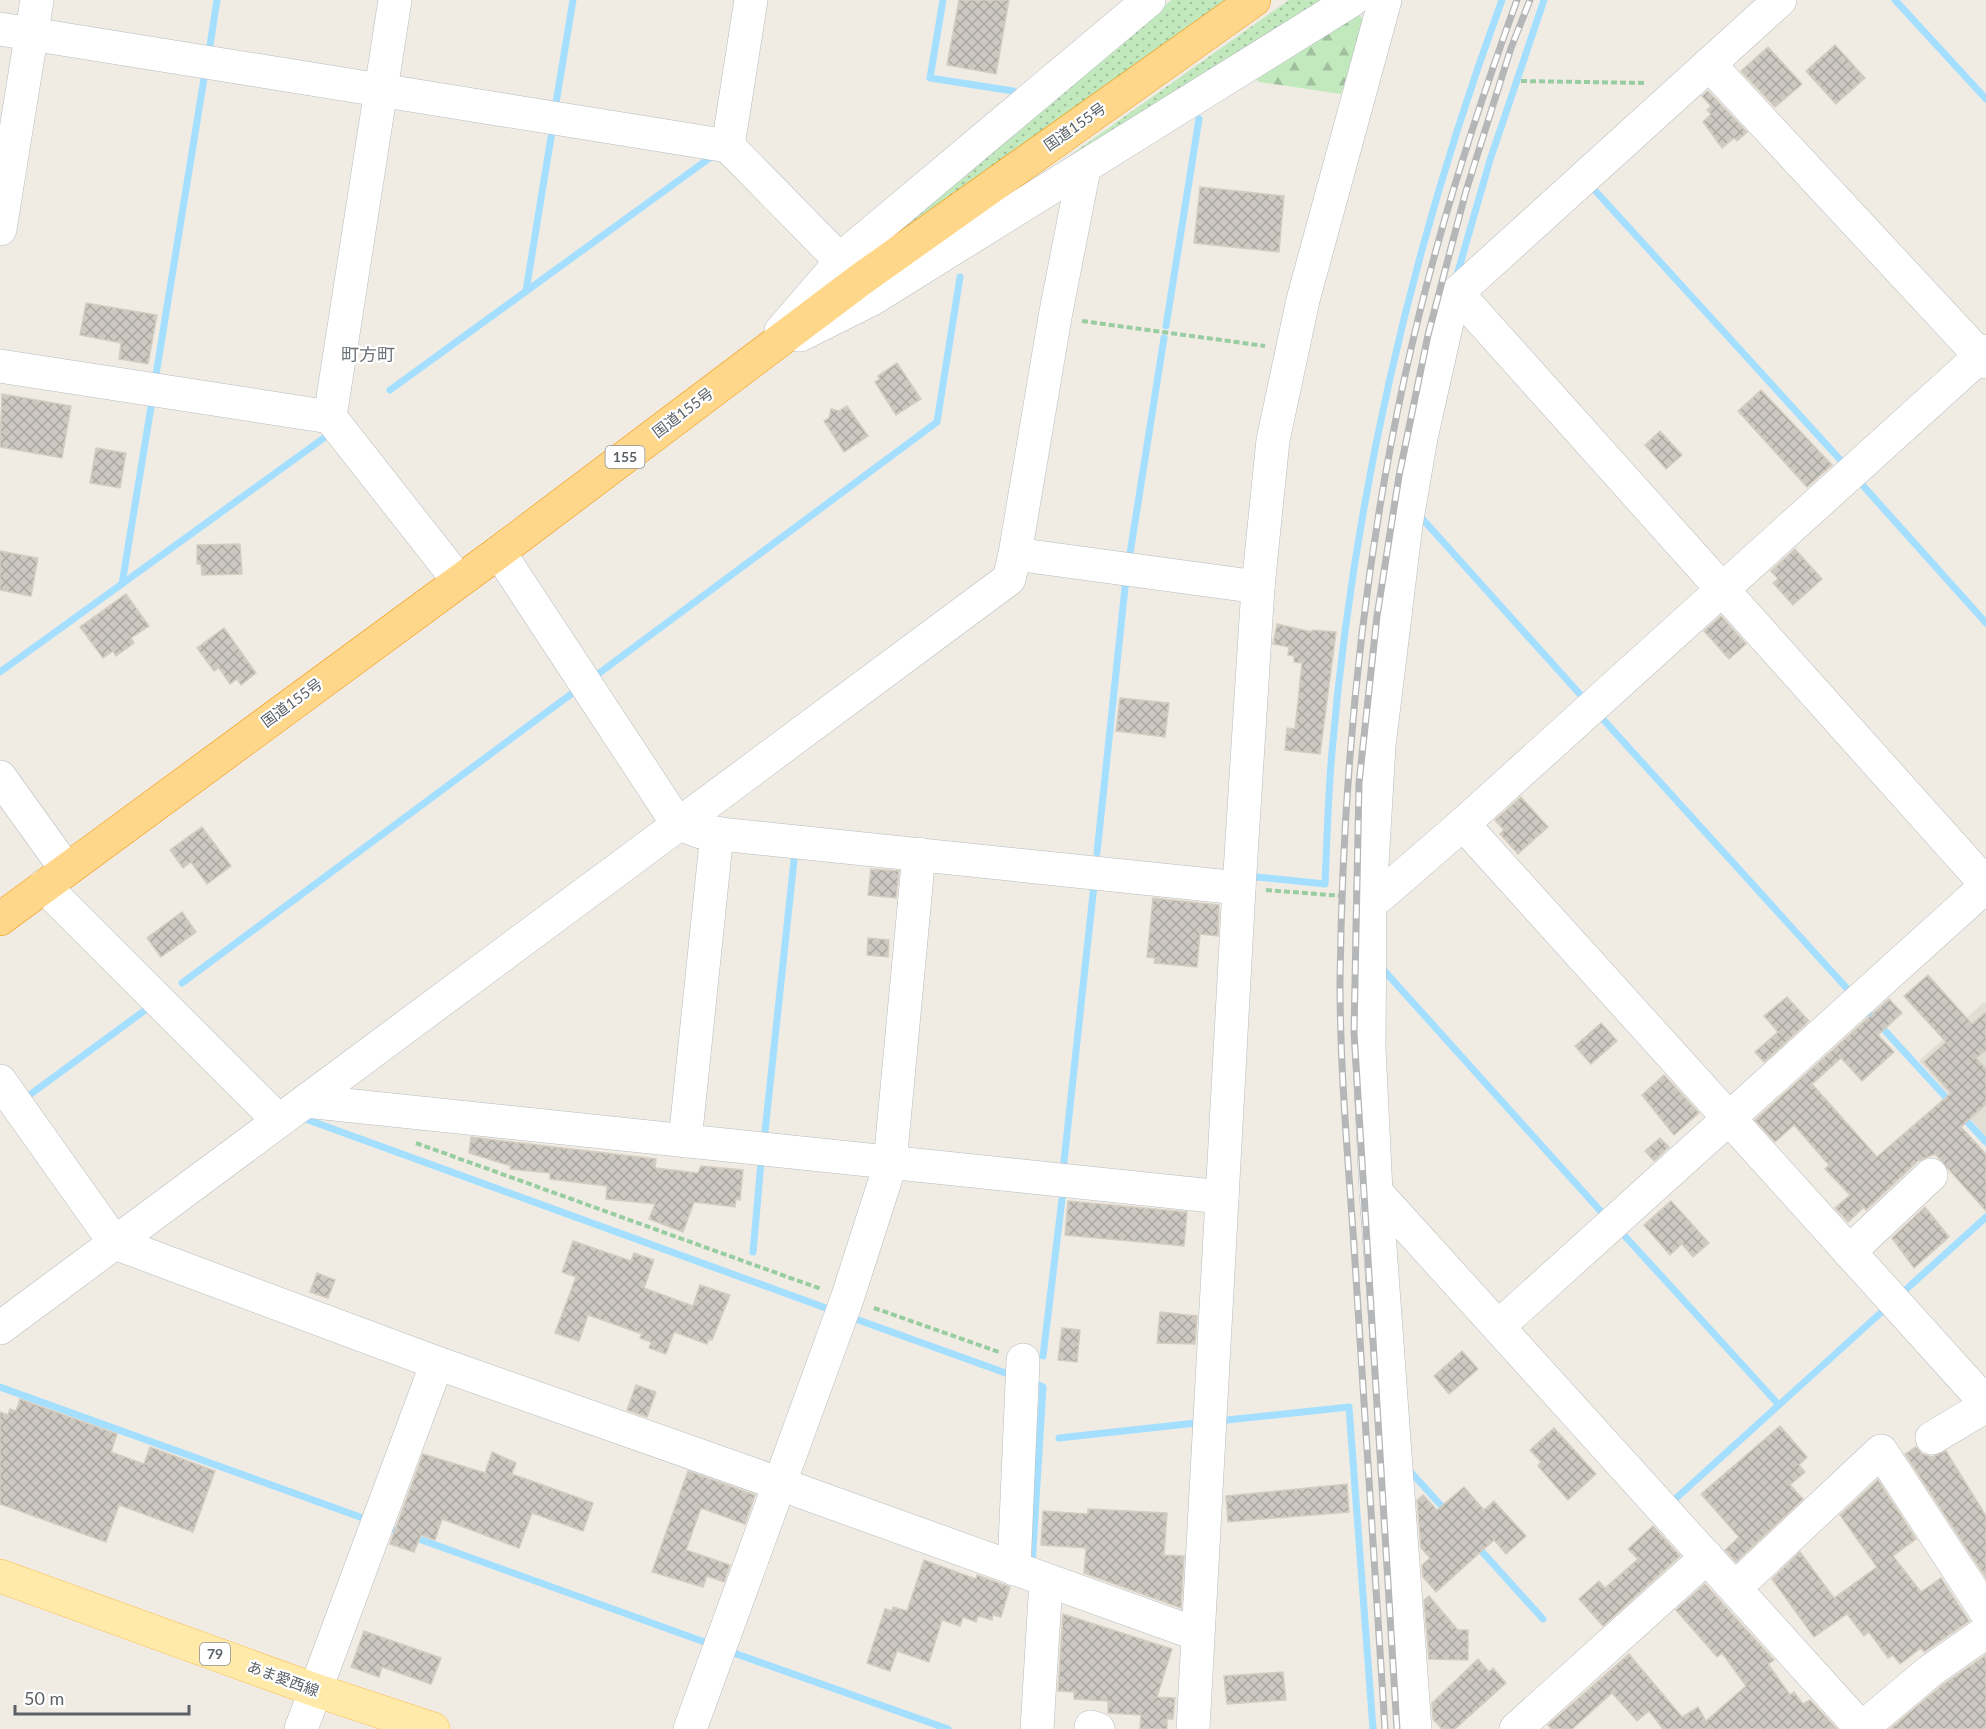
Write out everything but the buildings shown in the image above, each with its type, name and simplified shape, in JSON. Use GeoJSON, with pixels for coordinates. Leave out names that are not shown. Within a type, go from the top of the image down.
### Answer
{"type":"FeatureCollection","features":[{"type":"Feature","properties":{"kind":"highway","name":"国道155号"},"geometry":{"type":"LineString","coordinates":[[0,919],[499,552],[860,280],[1254,0]]}},
{"type":"Feature","properties":{"kind":"main road","name":"あま愛西線"},"geometry":{"type":"LineString","coordinates":[[0,1576],[315,1690],[433,1729]]}},
{"type":"Feature","properties":{"kind":"street"},"geometry":{"type":"LineString","coordinates":[[0,229],[37,0]]}},
{"type":"Feature","properties":{"kind":"street"},"geometry":{"type":"LineString","coordinates":[[330,417],[395,0]]}},
{"type":"Feature","properties":{"kind":"street"},"geometry":{"type":"LineString","coordinates":[[728,146],[751,0]]}},
{"type":"Feature","properties":{"kind":"street"},"geometry":{"type":"LineString","coordinates":[[1110,32],[1117,0]]}},
{"type":"Feature","properties":{"kind":"street"},"geometry":{"type":"LineString","coordinates":[[759,356],[841,261],[1149,0]]}},
{"type":"Feature","properties":{"kind":"street"},"geometry":{"type":"LineString","coordinates":[[759,356],[872,299],[1352,0]]}},
{"type":"Feature","properties":{"kind":"street"},"geometry":{"type":"LineString","coordinates":[[1193,1729],[1239,888],[1258,587],[1273,440],[1291,349],[1385,0]]}},
{"type":"Feature","properties":{"kind":"street"},"geometry":{"type":"LineString","coordinates":[[1416,1729],[1376,1192],[1369,1048],[1370,900],[1379,746],[1406,525],[1421,438],[1450,309],[1457,293],[1780,0]]}},
{"type":"Feature","properties":{"kind":"street"},"geometry":{"type":"LineString","coordinates":[[0,29],[380,92],[728,146],[841,261]]}},
{"type":"Feature","properties":{"kind":"street"},"geometry":{"type":"LineString","coordinates":[[1370,900],[1380,896],[1463,824],[1984,356],[1698,74]]}},
{"type":"Feature","properties":{"kind":"street"},"geometry":{"type":"LineString","coordinates":[[0,1328],[1009,579],[1055,317],[1084,169]]}},
{"type":"Feature","properties":{"kind":"street"},"geometry":{"type":"LineString","coordinates":[[1457,293],[1986,885],[1499,1326]]}},
{"type":"Feature","properties":{"kind":"street"},"geometry":{"type":"LineString","coordinates":[[0,366],[330,417],[459,581]]}},
{"type":"Feature","properties":{"kind":"street"},"geometry":{"type":"LineString","coordinates":[[499,552],[677,824],[717,833],[1239,888]]}},
{"type":"Feature","properties":{"kind":"street"},"geometry":{"type":"LineString","coordinates":[[1015,554],[1258,587]]}},
{"type":"Feature","properties":{"kind":"street"},"geometry":{"type":"LineString","coordinates":[[0,777],[55,877],[289,1114],[685,1141],[1222,1197]]}},
{"type":"Feature","properties":{"kind":"street"},"geometry":{"type":"LineString","coordinates":[[1463,824],[1986,1405],[1932,1438]]}},
{"type":"Feature","properties":{"kind":"street"},"geometry":{"type":"LineString","coordinates":[[685,1141],[717,833]]}},
{"type":"Feature","properties":{"kind":"street"},"geometry":{"type":"LineString","coordinates":[[690,1729],[843,1311],[890,1163],[919,854]]}},
{"type":"Feature","properties":{"kind":"street"},"geometry":{"type":"LineString","coordinates":[[0,1081],[115,1243],[437,1363],[1197,1634]]}},
{"type":"Feature","properties":{"kind":"street"},"geometry":{"type":"LineString","coordinates":[[1849,1252],[1930,1175]]}},
{"type":"Feature","properties":{"kind":"street"},"geometry":{"type":"LineString","coordinates":[[1376,1192],[1862,1729],[1930,1671],[1986,1632]]}},
{"type":"Feature","properties":{"kind":"street"},"geometry":{"type":"LineString","coordinates":[[301,1729],[437,1363]]}},
{"type":"Feature","properties":{"kind":"street"},"geometry":{"type":"LineString","coordinates":[[1022,1373],[1037,1729]]}},
{"type":"Feature","properties":{"kind":"street"},"geometry":{"type":"LineString","coordinates":[[1735,1588],[1881,1451],[1986,1612]]}},
{"type":"Feature","properties":{"kind":"street"},"geometry":{"type":"LineString","coordinates":[[1516,1729],[1707,1557]]}},
{"type":"Feature","properties":{"kind":"path"},"geometry":{"type":"LineString","coordinates":[[1521,81],[1698,74]]}},
{"type":"Feature","properties":{"kind":"path"},"geometry":{"type":"LineString","coordinates":[[1055,317],[1291,349]]}},
{"type":"Feature","properties":{"kind":"path"},"geometry":{"type":"LineString","coordinates":[[1239,888],[1356,896],[1370,900]]}},
{"type":"Feature","properties":{"kind":"path"},"geometry":{"type":"LineString","coordinates":[[405,1138],[843,1311],[1022,1373]]}},
{"type":"Feature","properties":{"kind":"shaded area"},"geometry":{"type":"Polygon","coordinates":[[[1984,1002],[1986,1004],[1986,1136],[1919,1061],[1984,1002]]]}},
{"type":"Feature","properties":{"kind":"green space"},"geometry":{"type":"Polygon","coordinates":[[[1172,0],[1230,0],[895,239],[892,230],[1172,0]]]}},
{"type":"Feature","properties":{"kind":"green space"},"geometry":{"type":"Polygon","coordinates":[[[1289,0],[1332,0],[946,243],[1289,0]]]}},
{"type":"Feature","properties":{"kind":"green space"},"geometry":{"type":"Polygon","coordinates":[[[1352,10],[1365,20],[1341,94],[1259,82],[1251,75],[1352,10]]]}},
{"type":"Feature","properties":{"kind":"waterway"},"geometry":{"type":"LineString","coordinates":[[209,52],[217,0]]}},
{"type":"Feature","properties":{"kind":"waterway"},"geometry":{"type":"LineString","coordinates":[[555,109],[573,0]]}},
{"type":"Feature","properties":{"kind":"waterway"},"geometry":{"type":"LineString","coordinates":[[943,0],[930,78],[1013,91]]}},
{"type":"Feature","properties":{"kind":"waterway"},"geometry":{"type":"LineString","coordinates":[[1257,877],[1325,884],[1331,768],[1342,656],[1355,560],[1372,465],[1392,370],[1441,183],[1502,0]]}},
{"type":"Feature","properties":{"kind":"waterway"},"geometry":{"type":"LineString","coordinates":[[1457,275],[1490,160],[1544,0]]}},
{"type":"Feature","properties":{"kind":"waterway"},"geometry":{"type":"LineString","coordinates":[[1895,0],[1986,99]]}},
{"type":"Feature","properties":{"kind":"waterway"},"geometry":{"type":"LineString","coordinates":[[155,381],[205,72]]}},
{"type":"Feature","properties":{"kind":"waterway"},"geometry":{"type":"LineString","coordinates":[[1166,326],[1199,119]]}},
{"type":"Feature","properties":{"kind":"waterway"},"geometry":{"type":"LineString","coordinates":[[526,291],[552,131]]}},
{"type":"Feature","properties":{"kind":"waterway"},"geometry":{"type":"LineString","coordinates":[[390,390],[711,157]]}},
{"type":"Feature","properties":{"kind":"waterway"},"geometry":{"type":"LineString","coordinates":[[1590,185],[1845,465]]}},
{"type":"Feature","properties":{"kind":"waterway"},"geometry":{"type":"LineString","coordinates":[[594,677],[937,422],[960,277]]}},
{"type":"Feature","properties":{"kind":"waterway"},"geometry":{"type":"LineString","coordinates":[[1129,560],[1164,338]]}},
{"type":"Feature","properties":{"kind":"waterway"},"geometry":{"type":"LineString","coordinates":[[122,584],[152,401]]}},
{"type":"Feature","properties":{"kind":"waterway"},"geometry":{"type":"LineString","coordinates":[[0,672],[328,435]]}},
{"type":"Feature","properties":{"kind":"waterway"},"geometry":{"type":"LineString","coordinates":[[1857,479],[1986,623]]}},
{"type":"Feature","properties":{"kind":"waterway"},"geometry":{"type":"LineString","coordinates":[[1418,514],[1587,702]]}},
{"type":"Feature","properties":{"kind":"waterway"},"geometry":{"type":"LineString","coordinates":[[1097,853],[1126,578]]}},
{"type":"Feature","properties":{"kind":"waterway"},"geometry":{"type":"LineString","coordinates":[[182,983],[578,689]]}},
{"type":"Feature","properties":{"kind":"waterway"},"geometry":{"type":"LineString","coordinates":[[1600,716],[1852,994]]}},
{"type":"Feature","properties":{"kind":"waterway"},"geometry":{"type":"LineString","coordinates":[[764,1141],[795,851]]}},
{"type":"Feature","properties":{"kind":"waterway"},"geometry":{"type":"LineString","coordinates":[[1063,1171],[1094,885]]}},
{"type":"Feature","properties":{"kind":"waterway"},"geometry":{"type":"LineString","coordinates":[[1380,966],[1605,1216]]}},
{"type":"Feature","properties":{"kind":"waterway"},"geometry":{"type":"LineString","coordinates":[[24,1099],[148,1008]]}},
{"type":"Feature","properties":{"kind":"waterway"},"geometry":{"type":"LineString","coordinates":[[1866,1010],[1952,1104]]}},
{"type":"Feature","properties":{"kind":"waterway"},"geometry":{"type":"LineString","coordinates":[[1961,1115],[1986,1142]]}},
{"type":"Feature","properties":{"kind":"waterway"},"geometry":{"type":"LineString","coordinates":[[300,1117],[834,1311]]}},
{"type":"Feature","properties":{"kind":"waterway"},"geometry":{"type":"LineString","coordinates":[[753,1252],[761,1162]]}},
{"type":"Feature","properties":{"kind":"waterway"},"geometry":{"type":"LineString","coordinates":[[1043,1356],[1063,1191]]}},
{"type":"Feature","properties":{"kind":"waterway"},"geometry":{"type":"LineString","coordinates":[[1901,1294],[1986,1217]]}},
{"type":"Feature","properties":{"kind":"waterway"},"geometry":{"type":"LineString","coordinates":[[1622,1233],[1779,1405]]}},
{"type":"Feature","properties":{"kind":"waterway"},"geometry":{"type":"LineString","coordinates":[[1673,1501],[1886,1308]]}},
{"type":"Feature","properties":{"kind":"waterway"},"geometry":{"type":"LineString","coordinates":[[850,1317],[1014,1376]]}},
{"type":"Feature","properties":{"kind":"waterway"},"geometry":{"type":"LineString","coordinates":[[1031,1382],[1043,1387],[1032,1565]]}},
{"type":"Feature","properties":{"kind":"waterway"},"geometry":{"type":"LineString","coordinates":[[0,1387],[360,1517]]}},
{"type":"Feature","properties":{"kind":"waterway"},"geometry":{"type":"LineString","coordinates":[[1227,1420],[1349,1407],[1373,1729]]}},
{"type":"Feature","properties":{"kind":"waterway"},"geometry":{"type":"LineString","coordinates":[[1059,1438],[1196,1423]]}},
{"type":"Feature","properties":{"kind":"waterway"},"geometry":{"type":"LineString","coordinates":[[1408,1469],[1447,1512]]}},
{"type":"Feature","properties":{"kind":"waterway"},"geometry":{"type":"LineString","coordinates":[[394,1530],[710,1644]]}},
{"type":"Feature","properties":{"kind":"waterway"},"geometry":{"type":"LineString","coordinates":[[1476,1545],[1543,1619]]}},
{"type":"Feature","properties":{"kind":"waterway"},"geometry":{"type":"LineString","coordinates":[[731,1652],[948,1729]]}},
{"type":"Feature","properties":{"kind":"railway"},"geometry":{"type":"LineString","coordinates":[[1385,1729],[1341,1048],[1342,889],[1347,796],[1365,609],[1378,516],[1395,424],[1438,243],[1475,120],[1517,0]]}},
{"type":"Feature","properties":{"kind":"railway"},"geometry":{"type":"LineString","coordinates":[[1397,1729],[1354,1032],[1359,783],[1377,616],[1399,476],[1428,335],[1466,191],[1511,48],[1530,0]]}},
{"type":"Feature","properties":{"kind":"district","name":"町方町"},"geometry":{"type":"Point","coordinates":[368,355]}}]}
